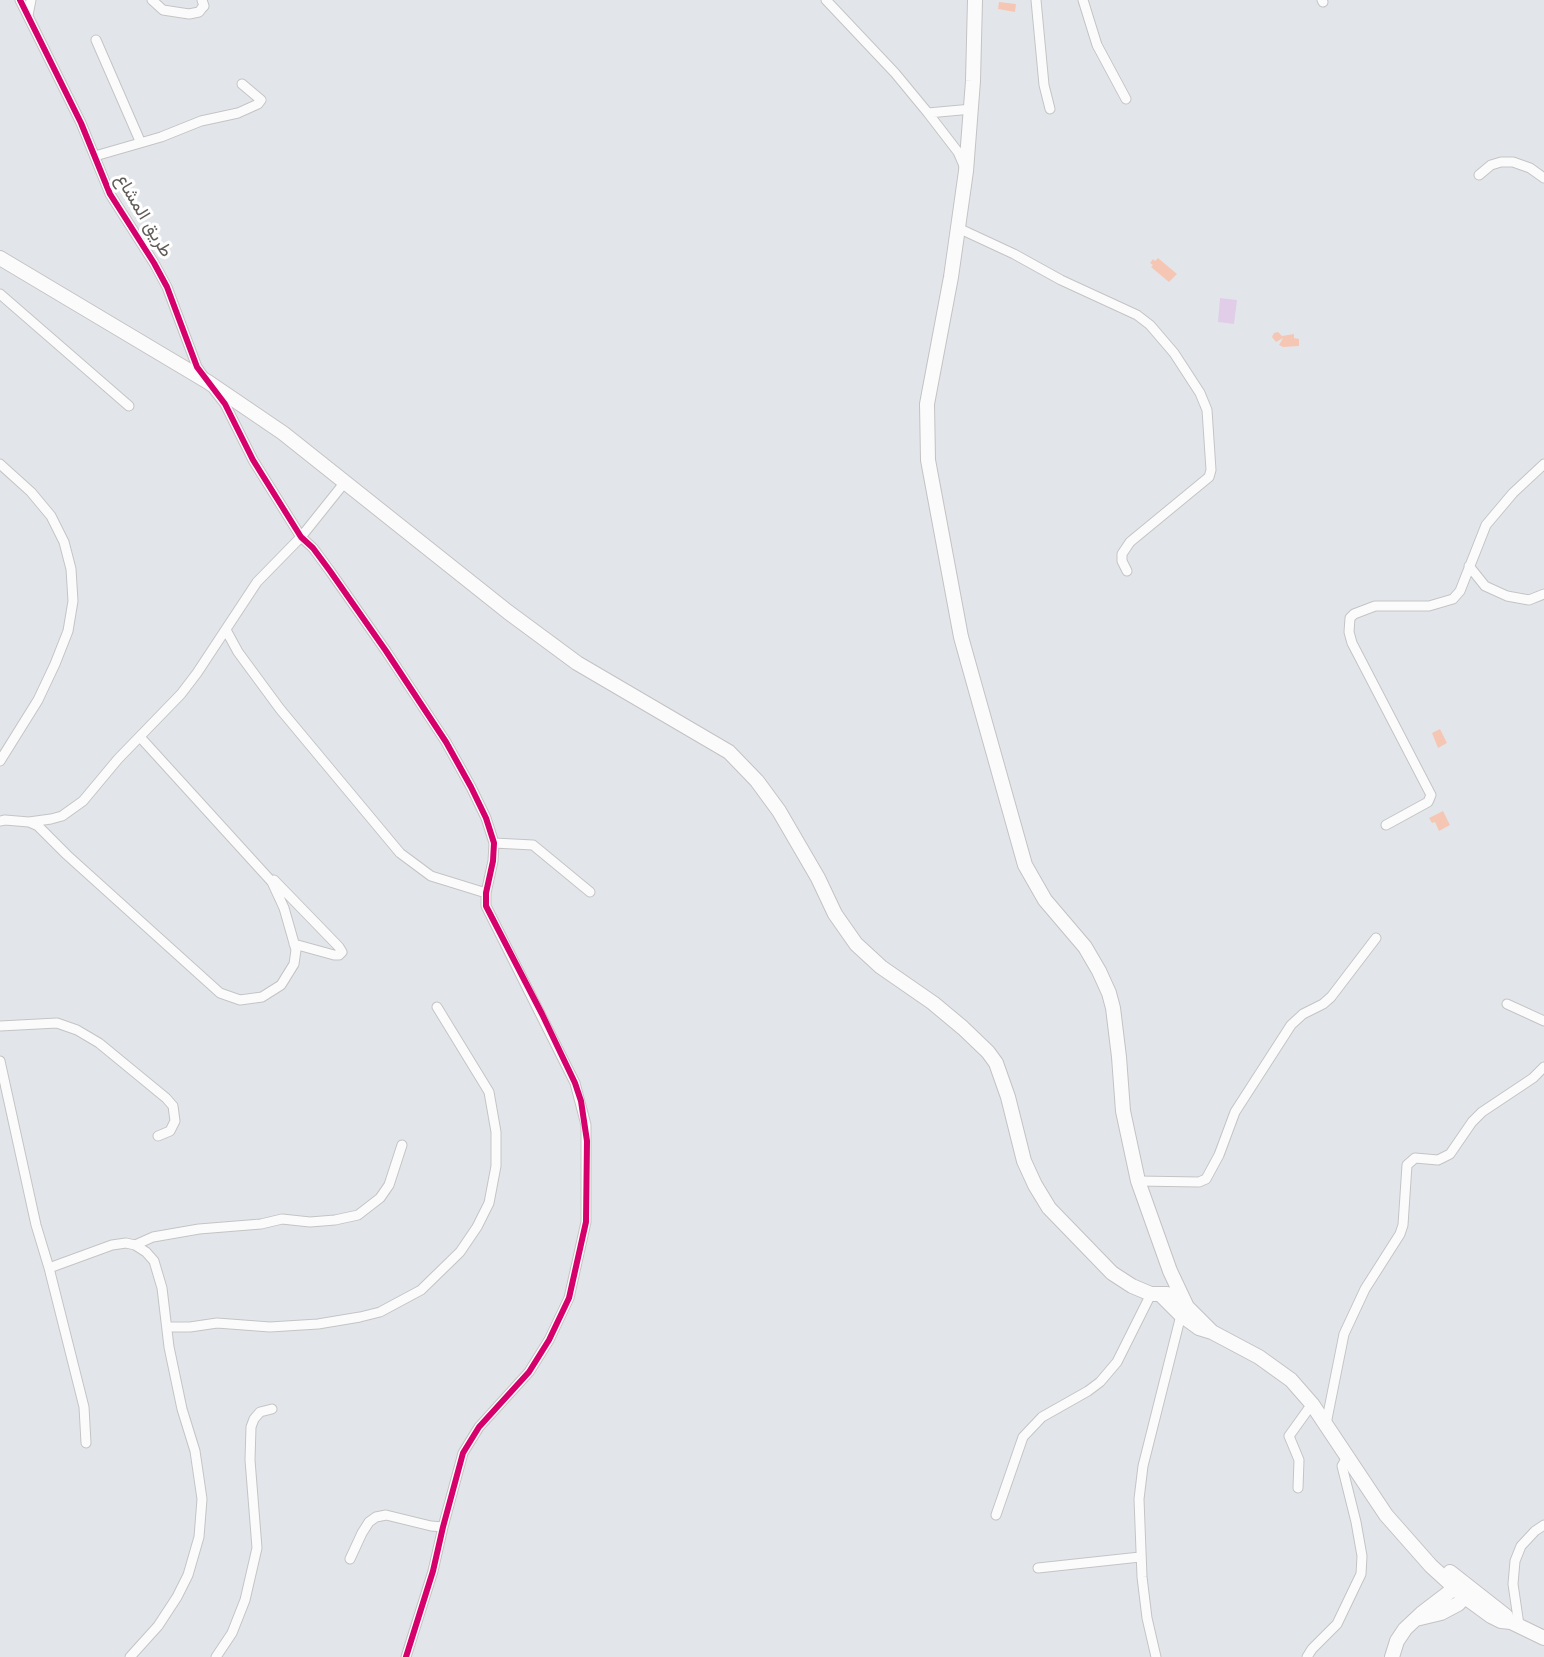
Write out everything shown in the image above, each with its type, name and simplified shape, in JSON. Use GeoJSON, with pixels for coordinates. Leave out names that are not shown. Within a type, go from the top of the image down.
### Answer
{"type":"FeatureCollection","features":[{"type":"Feature","properties":{"kind":"street","name":"طريق المشاع"},"geometry":{"type":"LineString","coordinates":[[20,0],[81,123],[110,194],[167,287],[197,367],[225,404],[253,460],[300,537],[313,548],[330,571],[446,741],[486,818],[494,843]]}},
{"type":"Feature","properties":{"kind":"street"},"geometry":{"type":"LineString","coordinates":[[28,15],[31,0]]}},
{"type":"Feature","properties":{"kind":"street"},"geometry":{"type":"LineString","coordinates":[[152,0],[163,10],[189,14],[199,12],[204,6],[202,0]]}},
{"type":"Feature","properties":{"kind":"street"},"geometry":{"type":"LineString","coordinates":[[826,0],[895,73],[928,113],[958,152],[966,171]]}},
{"type":"Feature","properties":{"kind":"street"},"geometry":{"type":"LineString","coordinates":[[975,0],[972,109],[966,171],[927,404],[928,460],[961,637],[1025,866],[1046,900],[1085,947],[1100,971],[1109,993],[1119,1057],[1123,1110],[1138,1181],[1170,1271],[1173,1304],[1139,1499],[1140,1557],[1147,1618],[1156,1657]]}},
{"type":"Feature","properties":{"kind":"street"},"geometry":{"type":"LineString","coordinates":[[1036,0],[1044,85],[1050,109]]}},
{"type":"Feature","properties":{"kind":"street"},"geometry":{"type":"LineString","coordinates":[[1083,0],[1097,45],[1126,99]]}},
{"type":"Feature","properties":{"kind":"street"},"geometry":{"type":"LineString","coordinates":[[96,40],[140,141]]}},
{"type":"Feature","properties":{"kind":"street"},"geometry":{"type":"LineString","coordinates":[[95,156],[177,131],[201,121],[238,113],[258,104],[261,100],[243,84]]}},
{"type":"Feature","properties":{"kind":"street"},"geometry":{"type":"LineString","coordinates":[[928,113],[972,109]]}},
{"type":"Feature","properties":{"kind":"street"},"geometry":{"type":"LineString","coordinates":[[1479,175],[1491,165],[1513,162],[1530,168],[1544,178]]}},
{"type":"Feature","properties":{"kind":"street"},"geometry":{"type":"LineString","coordinates":[[958,228],[1137,315],[1150,325],[1174,353],[1200,393],[1207,411],[1211,470],[1209,477],[1130,542],[1122,554],[1122,561],[1127,571]]}},
{"type":"Feature","properties":{"kind":"street"},"geometry":{"type":"LineString","coordinates":[[0,258],[208,382],[283,433],[508,612],[577,663],[729,752],[744,766],[779,811],[818,878],[835,914],[856,944],[881,967],[933,1003],[963,1028],[996,1063],[1008,1097],[1024,1161],[1049,1208],[1112,1273],[1132,1287],[1173,1304],[1199,1328],[1212,1332],[1291,1380],[1326,1424],[1386,1515],[1407,1537],[1496,1619],[1515,1623],[1544,1638]]}},
{"type":"Feature","properties":{"kind":"street"},"geometry":{"type":"LineString","coordinates":[[0,294],[129,406]]}},
{"type":"Feature","properties":{"kind":"street"},"geometry":{"type":"LineString","coordinates":[[0,464],[31,492],[51,516],[64,542],[71,569],[73,601],[68,631],[55,664],[33,709],[0,761]]}},
{"type":"Feature","properties":{"kind":"street"},"geometry":{"type":"LineString","coordinates":[[1386,825],[1428,802],[1431,795],[1352,643],[1349,632],[1350,618],[1354,614],[1375,606],[1414,608],[1445,603],[1453,599],[1460,591],[1486,525],[1513,493],[1544,464]]}},
{"type":"Feature","properties":{"kind":"street"},"geometry":{"type":"LineString","coordinates":[[0,821],[29,822],[51,819],[70,811],[83,801],[181,694],[257,582],[300,537],[345,482]]}},
{"type":"Feature","properties":{"kind":"street"},"geometry":{"type":"LineString","coordinates":[[1469,566],[1485,586],[1507,596],[1529,600],[1544,594]]}},
{"type":"Feature","properties":{"kind":"street"},"geometry":{"type":"LineString","coordinates":[[226,630],[238,652],[280,709],[400,853],[431,876],[486,893]]}},
{"type":"Feature","properties":{"kind":"street"},"geometry":{"type":"LineString","coordinates":[[140,737],[181,784],[293,898],[342,952],[334,955],[294,944]]}},
{"type":"Feature","properties":{"kind":"street"},"geometry":{"type":"LineString","coordinates":[[29,822],[38,826],[165,945],[220,993],[240,1000],[262,997],[281,985],[294,964],[294,944],[284,908],[272,882],[259,865]]}},
{"type":"Feature","properties":{"kind":"street"},"geometry":{"type":"LineString","coordinates":[[406,1657],[433,1571],[463,1454],[483,1421],[529,1372],[549,1340],[569,1298],[586,1222],[587,1141],[581,1101],[575,1083],[542,1014],[486,906],[494,843],[533,845],[591,892]]}},
{"type":"Feature","properties":{"kind":"street"},"geometry":{"type":"LineString","coordinates":[[1138,1181],[1199,1182],[1206,1179],[1219,1155],[1235,1112],[1291,1025],[1303,1014],[1323,1004],[1331,997],[1376,938]]}},
{"type":"Feature","properties":{"kind":"street"},"geometry":{"type":"LineString","coordinates":[[1507,1005],[1544,1021]]}},
{"type":"Feature","properties":{"kind":"street"},"geometry":{"type":"LineString","coordinates":[[168,1327],[217,1323],[270,1328],[318,1324],[360,1317],[380,1311],[421,1290],[460,1252],[477,1227],[489,1203],[496,1166],[496,1132],[489,1092],[437,1008]]}},
{"type":"Feature","properties":{"kind":"street"},"geometry":{"type":"LineString","coordinates":[[0,1026],[57,1023],[77,1030],[99,1043],[173,1107],[175,1121],[170,1131],[158,1136]]}},
{"type":"Feature","properties":{"kind":"street"},"geometry":{"type":"LineString","coordinates":[[0,1061],[29,1199],[84,1407],[86,1443]]}},
{"type":"Feature","properties":{"kind":"street"},"geometry":{"type":"LineString","coordinates":[[1326,1424],[1344,1334],[1365,1289],[1403,1226],[1407,1165],[1415,1158],[1438,1160],[1444,1158],[1454,1149],[1472,1122],[1482,1112],[1533,1078],[1544,1067]]}},
{"type":"Feature","properties":{"kind":"street"},"geometry":{"type":"LineString","coordinates":[[135,1245],[153,1237],[199,1229],[261,1224],[282,1219],[310,1222],[358,1215],[380,1198],[389,1185],[402,1145]]}},
{"type":"Feature","properties":{"kind":"street"},"geometry":{"type":"LineString","coordinates":[[49,1268],[112,1245],[126,1243],[135,1245],[146,1252],[154,1261],[162,1287],[169,1347],[182,1409],[195,1451],[202,1499],[199,1537],[188,1575],[177,1598],[158,1626],[130,1657]]}},
{"type":"Feature","properties":{"kind":"street"},"geometry":{"type":"LineString","coordinates":[[996,1515],[1023,1437],[1042,1417],[1100,1382],[1117,1362],[1133,1335],[1173,1304]]}},
{"type":"Feature","properties":{"kind":"street"},"geometry":{"type":"LineString","coordinates":[[1298,1488],[1299,1464],[1289,1436],[1311,1404]]}},
{"type":"Feature","properties":{"kind":"street"},"geometry":{"type":"LineString","coordinates":[[216,1657],[232,1632],[241,1611],[257,1548],[249,1460],[251,1427],[260,1412],[272,1408]]}},
{"type":"Feature","properties":{"kind":"street"},"geometry":{"type":"LineString","coordinates":[[1307,1657],[1312,1649],[1338,1624],[1361,1574],[1362,1556],[1342,1466],[1347,1457]]}},
{"type":"Feature","properties":{"kind":"street"},"geometry":{"type":"LineString","coordinates":[[350,1559],[362,1533],[369,1522],[376,1517],[386,1515],[443,1527]]}},
{"type":"Feature","properties":{"kind":"street"},"geometry":{"type":"LineString","coordinates":[[1515,1623],[1513,1584],[1515,1561],[1521,1546],[1534,1531],[1544,1525]]}},
{"type":"Feature","properties":{"kind":"street"},"geometry":{"type":"LineString","coordinates":[[1038,1568],[1140,1557]]}},
{"type":"Feature","properties":{"kind":"street"},"geometry":{"type":"LineString","coordinates":[[1392,1657],[1397,1641],[1405,1629],[1427,1608],[1464,1590]]}},
{"type":"Feature","properties":{"kind":"shaded area"},"geometry":{"type":"Polygon","coordinates":[[[999,2],[1016,4],[1015,12],[998,9],[999,2]]]}},
{"type":"Feature","properties":{"kind":"shaded area"},"geometry":{"type":"Polygon","coordinates":[[[1158,258],[1177,274],[1169,282],[1151,267],[1153,265],[1150,263],[1153,259],[1155,261],[1158,258]]]}},
{"type":"Feature","properties":{"kind":"shaded area"},"geometry":{"type":"Polygon","coordinates":[[[1220,298],[1237,300],[1234,324],[1218,322],[1220,298]]]}},
{"type":"Feature","properties":{"kind":"shaded area"},"geometry":{"type":"Polygon","coordinates":[[[1278,332],[1282,336],[1294,334],[1294,338],[1299,339],[1299,346],[1279,345],[1283,338],[1276,342],[1272,337],[1278,332]]]}},
{"type":"Feature","properties":{"kind":"shaded area"},"geometry":{"type":"Polygon","coordinates":[[[1440,729],[1447,743],[1438,748],[1432,733],[1440,729]]]}},
{"type":"Feature","properties":{"kind":"shaded area"},"geometry":{"type":"Polygon","coordinates":[[[1443,811],[1450,825],[1439,831],[1435,822],[1432,823],[1429,818],[1443,811]]]}},
{"type":"Feature","properties":{"kind":"cycle path"},"geometry":{"type":"LineString","coordinates":[[20,0],[81,123],[110,194],[167,287],[197,367],[225,404],[253,460],[301,537],[313,548],[386,651],[446,742],[471,787],[486,818],[494,843],[486,906],[542,1014],[575,1083],[581,1101],[587,1141],[586,1222],[569,1298],[549,1340],[529,1372],[479,1427],[463,1453],[433,1571],[406,1657]]}}]}
